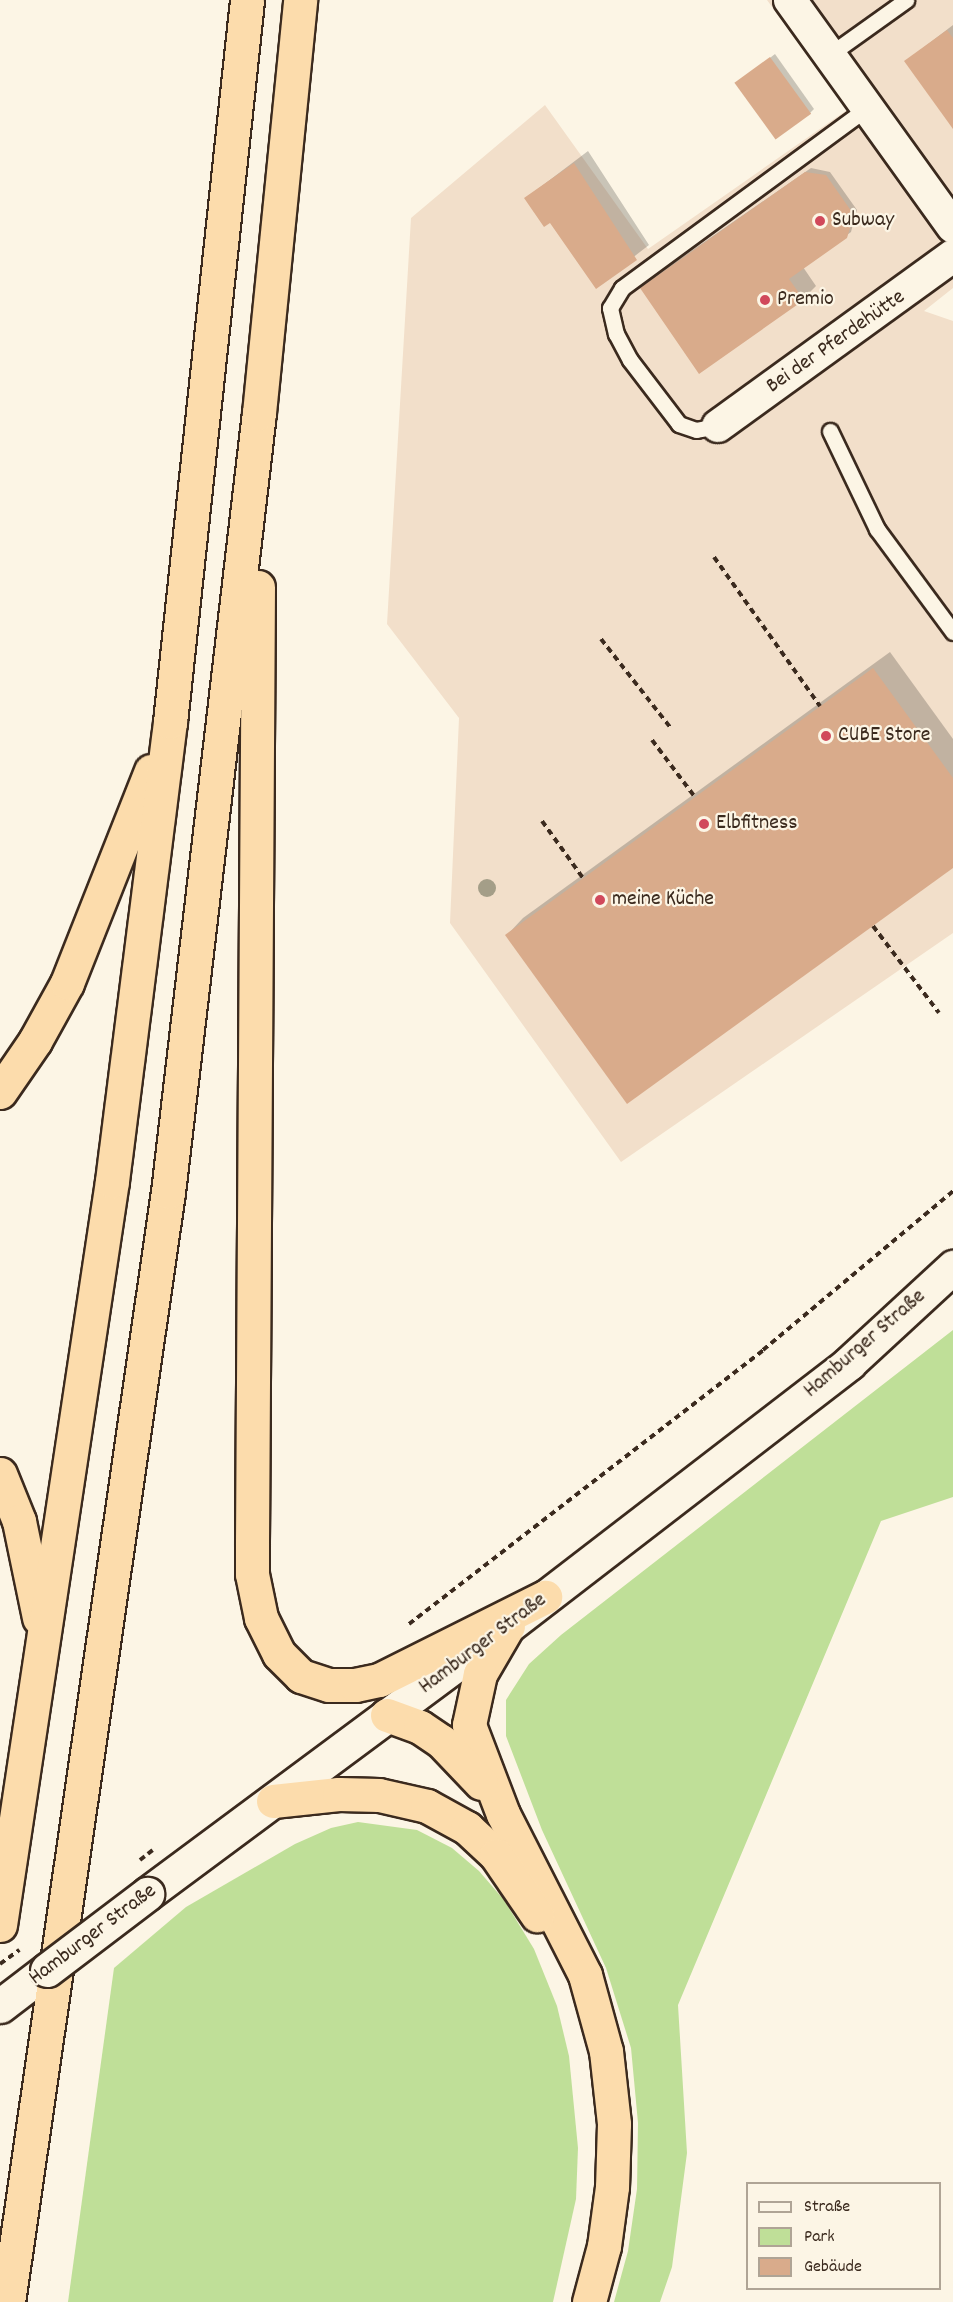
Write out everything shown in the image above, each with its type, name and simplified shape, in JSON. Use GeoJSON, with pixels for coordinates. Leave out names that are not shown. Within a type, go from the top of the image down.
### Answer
{"type":"FeatureCollection","features":[{"type":"Feature","properties":{"kind":"highway"},"geometry":{"type":"LineString","coordinates":[[0,1925],[112,1181],[170,722],[247,0]]}},
{"type":"Feature","properties":{"kind":"highway"},"geometry":{"type":"LineString","coordinates":[[8,2302],[168,1192],[259,413],[300,0]]}},
{"type":"Feature","properties":{"kind":"highway"},"geometry":{"type":"LineString","coordinates":[[259,413],[252,1544],[255,1596],[270,1639],[288,1666],[314,1681],[346,1686],[379,1680],[545,1597]]}},
{"type":"Feature","properties":{"kind":"highway"},"geometry":{"type":"LineString","coordinates":[[0,1092],[35,1041],[67,982],[170,722]]}},
{"type":"Feature","properties":{"kind":"highway"},"geometry":{"type":"LineString","coordinates":[[0,1474],[19,1521],[44,1637]]}},
{"type":"Feature","properties":{"kind":"highway"},"geometry":{"type":"LineString","coordinates":[[508,1626],[480,1674],[469,1710],[474,1746],[503,1814],[585,1975],[606,2051],[614,2124],[612,2187],[604,2246],[588,2302]]}},
{"type":"Feature","properties":{"kind":"highway"},"geometry":{"type":"LineString","coordinates":[[387,1715],[420,1727],[457,1755],[503,1814]]}},
{"type":"Feature","properties":{"kind":"highway"},"geometry":{"type":"LineString","coordinates":[[273,1801],[369,1795],[427,1806],[466,1828],[496,1855],[542,1923],[568,1979],[590,2055],[597,2126],[595,2185],[571,2302]]}},
{"type":"Feature","properties":{"kind":"highway"},"geometry":{"type":"LineString","coordinates":[[15,2253],[22,2302]]}},
{"type":"Feature","properties":{"kind":"main road","name":"Hamburger Straße"},"geometry":{"type":"LineString","coordinates":[[0,2006],[508,1626],[849,1363],[953,1267]]}},
{"type":"Feature","properties":{"kind":"street"},"geometry":{"type":"LineString","coordinates":[[790,0],[953,227]]}},
{"type":"Feature","properties":{"kind":"street","name":"Bei der Pferdehütte"},"geometry":{"type":"LineString","coordinates":[[718,426],[953,256]]}},
{"type":"Feature","properties":{"kind":"lane"},"geometry":{"type":"LineString","coordinates":[[829,55],[906,0]]}},
{"type":"Feature","properties":{"kind":"lane"},"geometry":{"type":"LineString","coordinates":[[718,426],[696,430],[679,424],[630,360],[616,334],[610,308],[622,288],[867,108]]}},
{"type":"Feature","properties":{"kind":"lane"},"geometry":{"type":"LineString","coordinates":[[830,431],[877,529],[953,633]]}},
{"type":"Feature","properties":{"kind":"path"},"geometry":{"type":"LineString","coordinates":[[714,557],[820,706]]}},
{"type":"Feature","properties":{"kind":"path"},"geometry":{"type":"LineString","coordinates":[[601,639],[670,727]]}},
{"type":"Feature","properties":{"kind":"path"},"geometry":{"type":"LineString","coordinates":[[652,740],[695,797]]}},
{"type":"Feature","properties":{"kind":"path"},"geometry":{"type":"LineString","coordinates":[[542,821],[583,878]]}},
{"type":"Feature","properties":{"kind":"path"},"geometry":{"type":"LineString","coordinates":[[873,926],[939,1013]]}},
{"type":"Feature","properties":{"kind":"path"},"geometry":{"type":"LineString","coordinates":[[404,1629],[763,1350],[953,1191]]}},
{"type":"Feature","properties":{"kind":"shaded area"},"geometry":{"type":"Polygon","coordinates":[[[767,0],[953,0],[953,288],[924,311],[953,321],[953,933],[621,1162],[450,923],[459,718],[387,624],[411,218],[545,105],[648,249],[847,110],[767,0]]]}},
{"type":"Feature","properties":{"kind":"green space"},"geometry":{"type":"Polygon","coordinates":[[[953,1330],[953,1497],[881,1521],[678,2005],[687,2153],[672,2267],[660,2302],[614,2302],[628,2251],[637,2189],[638,2123],[631,2048],[606,1968],[542,1830],[506,1736],[506,1700],[529,1664],[561,1635],[953,1330]]]}},
{"type":"Feature","properties":{"kind":"green space"},"geometry":{"type":"Polygon","coordinates":[[[358,1822],[417,1830],[452,1848],[479,1871],[504,1900],[534,1949],[557,2006],[569,2056],[578,2148],[576,2199],[553,2302],[68,2302],[114,1968],[186,1907],[295,1844],[331,1828],[358,1822]]]}},
{"type":"Feature","properties":{"kind":"building"},"geometry":{"type":"Polygon","coordinates":[[[947,30],[953,38],[953,129],[904,61],[947,30]]]}},
{"type":"Feature","properties":{"kind":"building"},"geometry":{"type":"Polygon","coordinates":[[[770,57],[811,114],[776,139],[734,83],[770,57]]]}},
{"type":"Feature","properties":{"kind":"building"},"geometry":{"type":"Polygon","coordinates":[[[574,163],[637,260],[596,289],[550,223],[544,227],[524,198],[574,163]]]}},
{"type":"Feature","properties":{"kind":"building"},"geometry":{"type":"Polygon","coordinates":[[[805,172],[826,175],[854,215],[847,238],[789,279],[804,300],[699,374],[640,288],[805,172]]]}},
{"type":"Feature","properties":{"kind":"building"},"geometry":{"type":"Polygon","coordinates":[[[873,668],[953,778],[953,868],[627,1104],[505,935],[873,668]]]}},
{"type":"Feature","properties":{"kind":"place","name":"Subway"},"geometry":{"type":"Point","coordinates":[820,221]}},
{"type":"Feature","properties":{"kind":"place","name":"Premio"},"geometry":{"type":"Point","coordinates":[765,300]}},
{"type":"Feature","properties":{"kind":"place","name":"CUBE Store"},"geometry":{"type":"Point","coordinates":[826,736]}},
{"type":"Feature","properties":{"kind":"place","name":"Elbfitness"},"geometry":{"type":"Point","coordinates":[704,824]}},
{"type":"Feature","properties":{"kind":"place","name":"meine Küche"},"geometry":{"type":"Point","coordinates":[600,900]}}]}
